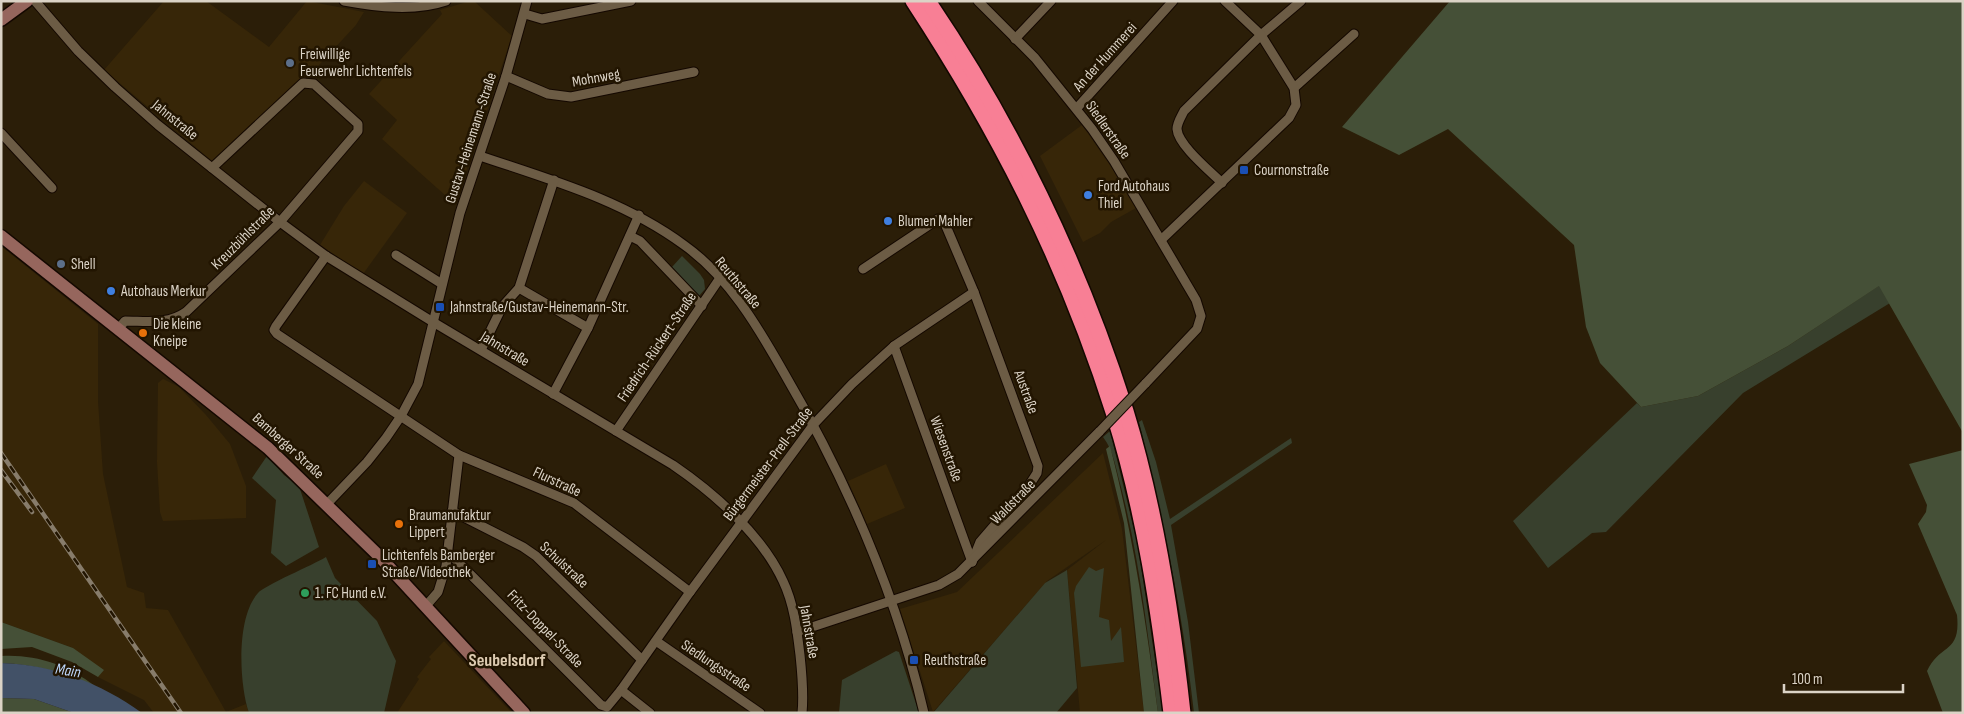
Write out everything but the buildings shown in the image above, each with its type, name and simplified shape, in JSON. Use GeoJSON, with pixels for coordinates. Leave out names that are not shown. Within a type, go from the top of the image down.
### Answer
{"type":"FeatureCollection","features":[{"type":"Feature","properties":{"kind":"highway"},"geometry":{"type":"LineString","coordinates":[[913,1],[967,86],[1022,185],[1049,243],[1094,357],[1114,416],[1138,508],[1154,595],[1171,713]]}},
{"type":"Feature","properties":{"kind":"highway"},"geometry":{"type":"LineString","coordinates":[[928,1],[978,78],[1033,177],[1059,233],[1105,351],[1126,413],[1149,501],[1168,592],[1183,713]]}},
{"type":"Feature","properties":{"kind":"street"},"geometry":{"type":"LineString","coordinates":[[1,20],[27,1]]}},
{"type":"Feature","properties":{"kind":"street","name":"Jahnstraße"},"geometry":{"type":"LineString","coordinates":[[35,1],[78,52],[114,87],[212,168],[326,256],[673,465],[699,483],[740,523],[774,564],[784,582],[797,632],[802,674],[802,713]]}},
{"type":"Feature","properties":{"kind":"street"},"geometry":{"type":"LineString","coordinates":[[344,1],[370,6],[402,7],[434,5],[446,1]]}},
{"type":"Feature","properties":{"kind":"street","name":"Gustav-Heinemann-Straße"},"geometry":{"type":"LineString","coordinates":[[327,504],[367,462],[401,416],[418,384],[460,213],[506,76],[525,14],[527,1]]}},
{"type":"Feature","properties":{"kind":"street"},"geometry":{"type":"LineString","coordinates":[[525,14],[542,18],[632,1]]}},
{"type":"Feature","properties":{"kind":"street","name":"Siedlerstraße"},"geometry":{"type":"LineString","coordinates":[[978,1],[1042,65],[1077,108],[1114,161],[1196,300],[1200,311],[1200,320]]}},
{"type":"Feature","properties":{"kind":"street"},"geometry":{"type":"LineString","coordinates":[[1015,39],[1051,1]]}},
{"type":"Feature","properties":{"kind":"street","name":"An der Hummerei"},"geometry":{"type":"LineString","coordinates":[[1077,108],[1173,1]]}},
{"type":"Feature","properties":{"kind":"street"},"geometry":{"type":"LineString","coordinates":[[1161,240],[1289,118],[1296,105],[1294,88],[1261,35],[1225,1]]}},
{"type":"Feature","properties":{"kind":"street"},"geometry":{"type":"LineString","coordinates":[[1222,183],[1180,140],[1177,129],[1179,120],[1184,111],[1261,35],[1300,1]]}},
{"type":"Feature","properties":{"kind":"street"},"geometry":{"type":"LineString","coordinates":[[1294,88],[1354,34]]}},
{"type":"Feature","properties":{"kind":"street","name":"Mohnweg"},"geometry":{"type":"LineString","coordinates":[[506,76],[548,94],[571,97],[694,72]]}},
{"type":"Feature","properties":{"kind":"street","name":"Kreuzbühlstraße"},"geometry":{"type":"LineString","coordinates":[[119,328],[125,321],[168,321],[178,318],[280,222],[358,131],[358,124],[314,84],[303,83],[212,168]]}},
{"type":"Feature","properties":{"kind":"street"},"geometry":{"type":"LineString","coordinates":[[1,132],[52,188]]}},
{"type":"Feature","properties":{"kind":"street","name":"Reuthstraße"},"geometry":{"type":"LineString","coordinates":[[480,156],[554,180],[602,198],[639,215],[686,246],[720,278],[747,312],[814,424],[860,519],[891,602],[924,713]]}},
{"type":"Feature","properties":{"kind":"street"},"geometry":{"type":"LineString","coordinates":[[481,350],[502,307],[519,288],[554,180]]}},
{"type":"Feature","properties":{"kind":"street"},"geometry":{"type":"LineString","coordinates":[[553,394],[588,328],[639,215]]}},
{"type":"Feature","properties":{"kind":"street","name":"Austraße"},"geometry":{"type":"LineString","coordinates":[[863,269],[938,219],[943,219],[974,292],[1038,466],[1037,473],[1030,484],[980,542],[972,562]]}},
{"type":"Feature","properties":{"kind":"street","name":"Bamberger Straße"},"geometry":{"type":"LineString","coordinates":[[1,236],[268,448],[327,504],[524,713]]}},
{"type":"Feature","properties":{"kind":"street"},"geometry":{"type":"LineString","coordinates":[[630,236],[640,241],[702,306]]}},
{"type":"Feature","properties":{"kind":"street"},"geometry":{"type":"LineString","coordinates":[[396,255],[442,284]]}},
{"type":"Feature","properties":{"kind":"street","name":"Flurstraße"},"geometry":{"type":"LineString","coordinates":[[326,256],[274,330],[459,455],[574,504],[690,592]]}},
{"type":"Feature","properties":{"kind":"street","name":"Friedrich-Rückert-Straße"},"geometry":{"type":"LineString","coordinates":[[616,431],[720,278]]}},
{"type":"Feature","properties":{"kind":"street"},"geometry":{"type":"LineString","coordinates":[[519,288],[588,328]]}},
{"type":"Feature","properties":{"kind":"street","name":"Bürgermeister-Prell-Straße"},"geometry":{"type":"LineString","coordinates":[[622,690],[690,592],[814,424],[852,384],[894,346],[974,292]]}},
{"type":"Feature","properties":{"kind":"street","name":"Waldstraße"},"geometry":{"type":"LineString","coordinates":[[797,632],[891,602],[948,581],[972,562],[1192,336],[1200,320]]}},
{"type":"Feature","properties":{"kind":"street","name":"Wiesenstraße"},"geometry":{"type":"LineString","coordinates":[[894,346],[972,562]]}},
{"type":"Feature","properties":{"kind":"street"},"geometry":{"type":"LineString","coordinates":[[426,607],[438,592],[448,552],[459,455]]}},
{"type":"Feature","properties":{"kind":"street","name":"Schulstraße"},"geometry":{"type":"LineString","coordinates":[[452,510],[523,546],[536,556],[642,660]]}},
{"type":"Feature","properties":{"kind":"street","name":"Fritz-Doppel-Straße"},"geometry":{"type":"LineString","coordinates":[[448,552],[601,706],[607,707],[622,690]]}},
{"type":"Feature","properties":{"kind":"street","name":"Siedlungsstraße"},"geometry":{"type":"LineString","coordinates":[[656,641],[760,713]]}},
{"type":"Feature","properties":{"kind":"street"},"geometry":{"type":"LineString","coordinates":[[622,690],[650,713]]}},
{"type":"Feature","properties":{"kind":"shaded area"},"geometry":{"type":"Polygon","coordinates":[[[164,1],[206,1],[269,47],[307,1],[364,12],[356,25],[307,78],[297,82],[212,161],[104,70],[164,1]]]}},
{"type":"Feature","properties":{"kind":"shaded area"},"geometry":{"type":"Polygon","coordinates":[[[474,1],[512,36],[455,204],[382,139],[397,120],[369,94],[442,14],[440,10],[474,1]]]}},
{"type":"Feature","properties":{"kind":"shaded area"},"geometry":{"type":"Polygon","coordinates":[[[1082,125],[1125,187],[1136,208],[1111,222],[1100,233],[1083,242],[1040,156],[1082,125]]]}},
{"type":"Feature","properties":{"kind":"shaded area"},"geometry":{"type":"Polygon","coordinates":[[[364,181],[407,213],[363,274],[320,245],[344,206],[364,181]]]}},
{"type":"Feature","properties":{"kind":"shaded area"},"geometry":{"type":"Polygon","coordinates":[[[1,246],[98,324],[98,401],[103,474],[127,587],[144,593],[146,608],[168,610],[226,712],[246,704],[249,713],[154,713],[144,700],[98,677],[73,648],[1,622],[1,246]]]}},
{"type":"Feature","properties":{"kind":"shaded area"},"geometry":{"type":"Polygon","coordinates":[[[163,379],[179,387],[230,444],[246,486],[246,518],[163,521],[160,512],[157,462],[158,383],[163,379]]]}},
{"type":"Feature","properties":{"kind":"shaded area"},"geometry":{"type":"Polygon","coordinates":[[[1103,453],[1122,529],[1144,713],[1080,713],[1067,570],[1106,540],[1047,581],[933,712],[900,609],[957,592],[1103,453]]]}},
{"type":"Feature","properties":{"kind":"shaded area"},"geometry":{"type":"Polygon","coordinates":[[[886,464],[905,508],[867,524],[848,481],[886,464]]]}},
{"type":"Feature","properties":{"kind":"shaded area"},"geometry":{"type":"Polygon","coordinates":[[[444,641],[512,713],[397,713],[419,679],[417,677],[431,659],[429,657],[444,641]]]}},
{"type":"Feature","properties":{"kind":"green space"},"geometry":{"type":"Polygon","coordinates":[[[1450,1],[1963,1],[1963,433],[1879,286],[1788,346],[1698,396],[1641,407],[1600,363],[1586,327],[1574,245],[1448,129],[1399,155],[1342,127],[1450,1]]]}},
{"type":"Feature","properties":{"kind":"green space"},"geometry":{"type":"Polygon","coordinates":[[[682,256],[704,280],[705,289],[699,296],[672,267],[682,256]]]}},
{"type":"Feature","properties":{"kind":"green space"},"geometry":{"type":"Polygon","coordinates":[[[1880,285],[1890,303],[1743,393],[1606,532],[1592,533],[1548,568],[1513,521],[1637,403],[1641,407],[1698,396],[1788,346],[1880,285]]]}},
{"type":"Feature","properties":{"kind":"green space"},"geometry":{"type":"Polygon","coordinates":[[[1142,420],[1156,462],[1170,519],[1291,438],[1292,443],[1171,525],[1188,622],[1199,713],[1194,713],[1178,603],[1164,530],[1139,422],[1142,420]]]}},
{"type":"Feature","properties":{"kind":"green space"},"geometry":{"type":"Polygon","coordinates":[[[1110,431],[1138,546],[1163,713],[1158,713],[1143,599],[1128,515],[1110,448],[1103,437],[1110,431]]]}},
{"type":"Feature","properties":{"kind":"green space"},"geometry":{"type":"Polygon","coordinates":[[[1110,446],[1126,512],[1149,646],[1158,713],[1144,713],[1124,523],[1106,449],[1110,446]]]}},
{"type":"Feature","properties":{"kind":"green space"},"geometry":{"type":"Polygon","coordinates":[[[1963,450],[1963,713],[1943,713],[1927,671],[1932,662],[1953,642],[1956,636],[1957,615],[1918,524],[1926,512],[1927,505],[1909,464],[1963,450]]]}},
{"type":"Feature","properties":{"kind":"green space"},"geometry":{"type":"Polygon","coordinates":[[[267,456],[284,475],[299,486],[319,547],[286,566],[271,553],[276,500],[252,478],[267,456]]]}},
{"type":"Feature","properties":{"kind":"green space"},"geometry":{"type":"Polygon","coordinates":[[[326,557],[335,578],[377,621],[396,661],[384,713],[249,713],[243,685],[242,651],[246,618],[251,604],[262,589],[326,557]]]}},
{"type":"Feature","properties":{"kind":"green space"},"geometry":{"type":"Polygon","coordinates":[[[1089,567],[1096,571],[1104,568],[1099,617],[1109,620],[1111,641],[1121,627],[1124,662],[1081,667],[1074,593],[1076,586],[1089,567]]]}},
{"type":"Feature","properties":{"kind":"green space"},"geometry":{"type":"Polygon","coordinates":[[[1067,570],[1077,688],[1056,713],[933,713],[1045,583],[1067,570]]]}},
{"type":"Feature","properties":{"kind":"green space"},"geometry":{"type":"Polygon","coordinates":[[[1,622],[73,648],[104,670],[98,677],[72,662],[32,647],[1,649],[1,622]]]}},
{"type":"Feature","properties":{"kind":"green space"},"geometry":{"type":"Polygon","coordinates":[[[896,651],[899,652],[919,713],[839,713],[842,680],[896,651]]]}},
{"type":"Feature","properties":{"kind":"green space"},"geometry":{"type":"Polygon","coordinates":[[[1,656],[27,657],[51,662],[73,672],[95,686],[49,670],[26,665],[1,663],[1,656]]]}},
{"type":"Feature","properties":{"kind":"green space"},"geometry":{"type":"Polygon","coordinates":[[[1,698],[34,699],[74,713],[1,713],[1,698]]]}},
{"type":"Feature","properties":{"kind":"water"},"geometry":{"type":"Polygon","coordinates":[[[1,663],[38,667],[75,677],[110,693],[142,713],[74,713],[34,699],[1,698],[1,663]]]}},
{"type":"Feature","properties":{"kind":"railway"},"geometry":{"type":"LineString","coordinates":[[1,453],[181,713]]}},
{"type":"Feature","properties":{"kind":"railway"},"geometry":{"type":"LineString","coordinates":[[1,470],[32,512]]}},
{"type":"Feature","properties":{"kind":"place","name":"Freiwillige Feuerwehr Lichtenfels"},"geometry":{"type":"Point","coordinates":[290,63]}},
{"type":"Feature","properties":{"kind":"place","name":"Cournonstraße"},"geometry":{"type":"Point","coordinates":[1244,170]}},
{"type":"Feature","properties":{"kind":"place","name":"Ford Autohaus Thiel"},"geometry":{"type":"Point","coordinates":[1088,195]}},
{"type":"Feature","properties":{"kind":"place","name":"Blumen Mahler"},"geometry":{"type":"Point","coordinates":[888,221]}},
{"type":"Feature","properties":{"kind":"place","name":"Shell"},"geometry":{"type":"Point","coordinates":[61,264]}},
{"type":"Feature","properties":{"kind":"place","name":"Autohaus Merkur"},"geometry":{"type":"Point","coordinates":[111,291]}},
{"type":"Feature","properties":{"kind":"place","name":"Jahnstraße/Gustav-Heinemann-Str."},"geometry":{"type":"Point","coordinates":[440,307]}},
{"type":"Feature","properties":{"kind":"place","name":"Die kleine Kneipe"},"geometry":{"type":"Point","coordinates":[143,333]}},
{"type":"Feature","properties":{"kind":"place","name":"Braumanufaktur Lippert"},"geometry":{"type":"Point","coordinates":[399,524]}},
{"type":"Feature","properties":{"kind":"place","name":"Lichtenfels Bamberger Straße/Videothek"},"geometry":{"type":"Point","coordinates":[372,564]}},
{"type":"Feature","properties":{"kind":"place","name":"1. FC Hund e.V."},"geometry":{"type":"Point","coordinates":[305,593]}},
{"type":"Feature","properties":{"kind":"place","name":"Reuthstraße"},"geometry":{"type":"Point","coordinates":[914,660]}},
{"type":"Feature","properties":{"kind":"district","name":"Seubelsdorf"},"geometry":{"type":"Point","coordinates":[507,660]}},
{"type":"Feature","properties":{"kind":"water label","name":"Main"},"geometry":{"type":"Point","coordinates":[68,671]}}]}
